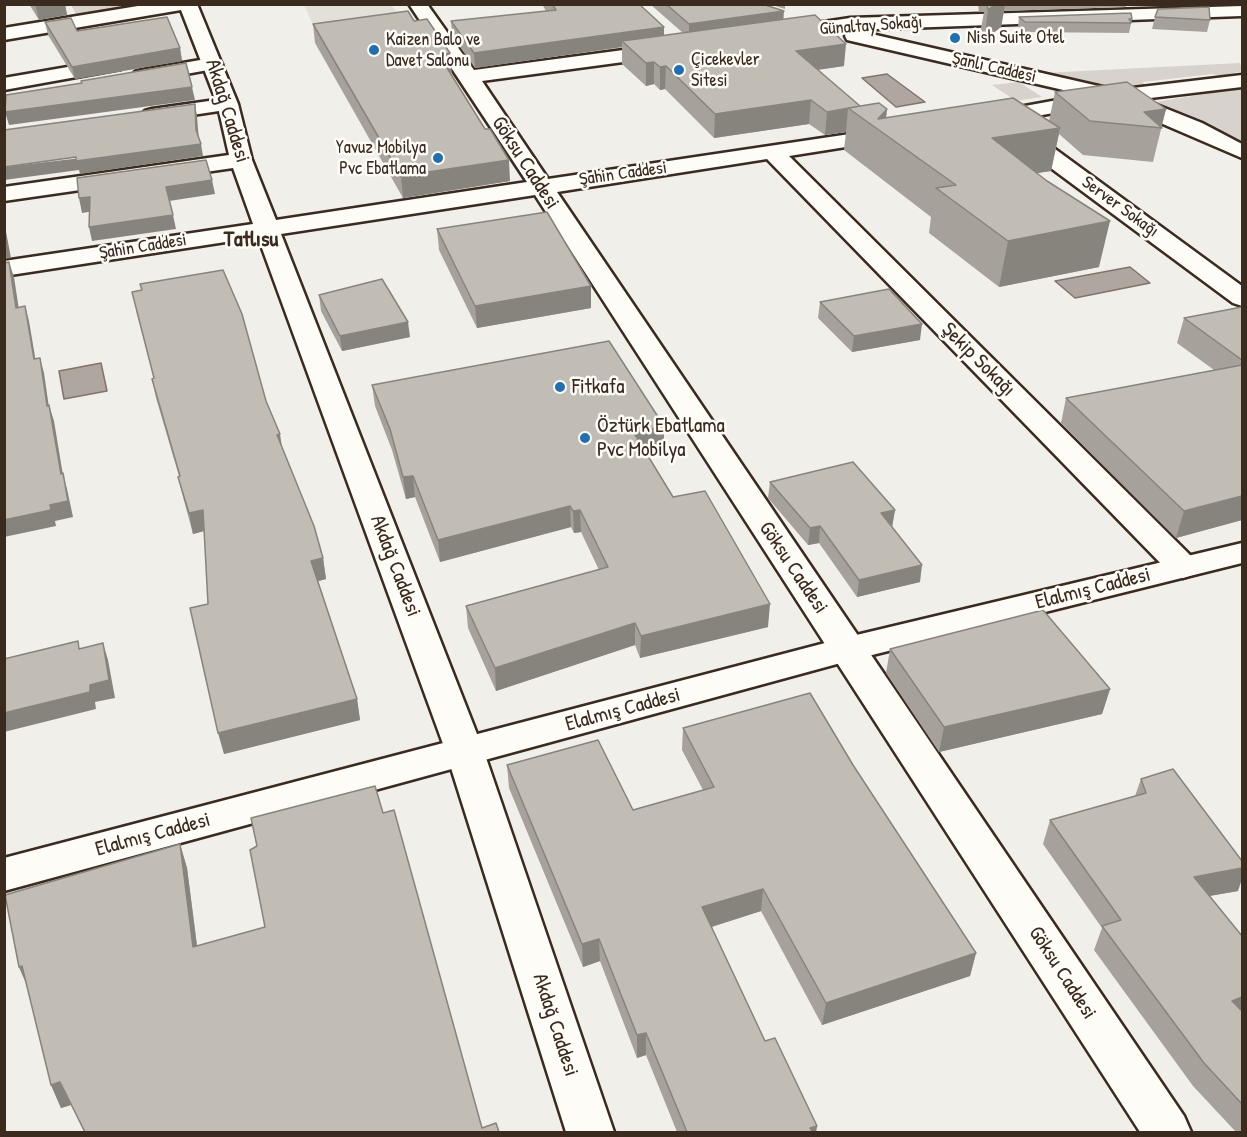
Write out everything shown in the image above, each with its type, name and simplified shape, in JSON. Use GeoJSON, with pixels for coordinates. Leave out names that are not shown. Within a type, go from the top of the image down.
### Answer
{"type":"FeatureCollection","features":[{"type":"Feature","properties":{"kind":"street"},"geometry":{"type":"LineString","coordinates":[[4,34],[187,4]]}},
{"type":"Feature","properties":{"kind":"street","name":"Akdağ Caddesi"},"geometry":{"type":"LineString","coordinates":[[187,4],[228,104],[241,160],[465,752],[590,1132]]}},
{"type":"Feature","properties":{"kind":"street","name":"Göksu Caddesi"},"geometry":{"type":"LineString","coordinates":[[418,4],[469,77],[1167,1132]]}},
{"type":"Feature","properties":{"kind":"street"},"geometry":{"type":"LineString","coordinates":[[822,29],[843,21],[849,4]]}},
{"type":"Feature","properties":{"kind":"street","name":"Günaltay Sokağı"},"geometry":{"type":"LineString","coordinates":[[765,37],[850,24],[959,12],[1242,10]]}},
{"type":"Feature","properties":{"kind":"street","name":"Şanlı Caddesi"},"geometry":{"type":"LineString","coordinates":[[779,16],[822,29],[1116,96],[1194,128],[1242,152]]}},
{"type":"Feature","properties":{"kind":"street"},"geometry":{"type":"LineString","coordinates":[[469,77],[685,48],[668,33]]}},
{"type":"Feature","properties":{"kind":"street"},"geometry":{"type":"LineString","coordinates":[[4,84],[210,57]]}},
{"type":"Feature","properties":{"kind":"street"},"geometry":{"type":"LineString","coordinates":[[4,100],[210,57]]}},
{"type":"Feature","properties":{"kind":"street"},"geometry":{"type":"LineString","coordinates":[[973,120],[1116,96],[1242,81]]}},
{"type":"Feature","properties":{"kind":"street"},"geometry":{"type":"LineString","coordinates":[[134,117],[228,104]]}},
{"type":"Feature","properties":{"kind":"street","name":"Server Sokağı"},"geometry":{"type":"LineString","coordinates":[[997,117],[1242,298]]}},
{"type":"Feature","properties":{"kind":"street","name":"Şahin Caddesi"},"geometry":{"type":"LineString","coordinates":[[4,268],[914,130]]}},
{"type":"Feature","properties":{"kind":"street","name":"Şekip Sokağı"},"geometry":{"type":"LineString","coordinates":[[773,153],[1183,567]]}},
{"type":"Feature","properties":{"kind":"street"},"geometry":{"type":"LineString","coordinates":[[4,194],[241,160]]}},
{"type":"Feature","properties":{"kind":"street","name":"Elalmış Caddesi"},"geometry":{"type":"LineString","coordinates":[[4,875],[848,649],[1242,553]]}},
{"type":"Feature","properties":{"kind":"shaded area"},"geometry":{"type":"Polygon","coordinates":[[[152,4],[77,16],[71,5],[152,4]]]}},
{"type":"Feature","properties":{"kind":"shaded area"},"geometry":{"type":"Polygon","coordinates":[[[304,5],[391,5],[410,28],[320,40],[304,5]]]}},
{"type":"Feature","properties":{"kind":"shaded area"},"geometry":{"type":"Polygon","coordinates":[[[1240,63],[1242,71],[1222,76],[1212,74],[1143,82],[1145,86],[1104,85],[1043,73],[1240,63]]]}},
{"type":"Feature","properties":{"kind":"shaded area"},"geometry":{"type":"Polygon","coordinates":[[[887,74],[925,102],[896,107],[862,78],[887,74]]]}},
{"type":"Feature","properties":{"kind":"shaded area"},"geometry":{"type":"Polygon","coordinates":[[[1019,82],[1042,97],[1016,101],[992,85],[1019,82]]]}},
{"type":"Feature","properties":{"kind":"shaded area"},"geometry":{"type":"Polygon","coordinates":[[[1242,88],[1242,143],[1149,103],[1242,88]]]}},
{"type":"Feature","properties":{"kind":"shaded area"},"geometry":{"type":"Polygon","coordinates":[[[1130,267],[1150,283],[1075,298],[1055,281],[1130,267]]]}},
{"type":"Feature","properties":{"kind":"shaded area"},"geometry":{"type":"Polygon","coordinates":[[[101,363],[107,391],[64,399],[59,371],[101,363]]]}},
{"type":"Feature","properties":{"kind":"building"},"geometry":{"type":"Polygon","coordinates":[[[552,4],[639,4],[664,27],[474,53],[451,21],[556,10],[552,4]]]}},
{"type":"Feature","properties":{"kind":"building"},"geometry":{"type":"Polygon","coordinates":[[[666,4],[762,4],[784,11],[689,24],[666,4]]]}},
{"type":"Feature","properties":{"kind":"building"},"geometry":{"type":"Polygon","coordinates":[[[987,4],[995,4],[988,10],[987,4]]]}},
{"type":"Feature","properties":{"kind":"building"},"geometry":{"type":"Polygon","coordinates":[[[1209,7],[1210,20],[1155,17],[1158,9],[1209,7]]]}},
{"type":"Feature","properties":{"kind":"building"},"geometry":{"type":"Polygon","coordinates":[[[408,11],[414,21],[427,19],[450,53],[439,55],[485,129],[490,129],[509,160],[401,176],[313,24],[408,11]]]}},
{"type":"Feature","properties":{"kind":"building"},"geometry":{"type":"Polygon","coordinates":[[[1131,13],[1132,19],[1129,19],[1131,23],[1025,22],[1019,17],[1131,13]]]}},
{"type":"Feature","properties":{"kind":"building"},"geometry":{"type":"Polygon","coordinates":[[[815,15],[846,44],[796,51],[860,106],[827,112],[811,100],[715,114],[666,66],[660,67],[654,62],[646,63],[622,41],[815,15]]]}},
{"type":"Feature","properties":{"kind":"building"},"geometry":{"type":"Polygon","coordinates":[[[167,17],[180,48],[72,67],[45,22],[71,18],[77,31],[167,17]]]}},
{"type":"Feature","properties":{"kind":"building"},"geometry":{"type":"Polygon","coordinates":[[[186,63],[192,87],[5,112],[6,95],[186,63]]]}},
{"type":"Feature","properties":{"kind":"building"},"geometry":{"type":"Polygon","coordinates":[[[1127,82],[1166,109],[1144,112],[1162,128],[1090,121],[1055,92],[1127,82]]]}},
{"type":"Feature","properties":{"kind":"building"},"geometry":{"type":"Polygon","coordinates":[[[1013,98],[1060,128],[992,138],[1047,181],[1110,221],[1008,241],[936,188],[956,185],[848,108],[879,103],[887,109],[878,119],[1013,98]]]}},
{"type":"Feature","properties":{"kind":"building"},"geometry":{"type":"Polygon","coordinates":[[[195,104],[196,130],[201,144],[76,161],[76,157],[4,167],[4,130],[195,104]]]}},
{"type":"Feature","properties":{"kind":"building"},"geometry":{"type":"Polygon","coordinates":[[[206,160],[212,180],[166,187],[173,215],[89,227],[90,197],[79,198],[77,178],[206,160]]]}},
{"type":"Feature","properties":{"kind":"building"},"geometry":{"type":"Polygon","coordinates":[[[547,212],[591,286],[475,306],[437,229],[547,212]]]}},
{"type":"Feature","properties":{"kind":"building"},"geometry":{"type":"Polygon","coordinates":[[[9,262],[16,308],[25,306],[34,359],[40,358],[47,406],[49,405],[68,501],[50,505],[51,510],[4,520],[4,263],[9,262]]]}},
{"type":"Feature","properties":{"kind":"building"},"geometry":{"type":"Polygon","coordinates":[[[223,270],[242,314],[266,401],[280,434],[277,435],[314,526],[323,558],[311,561],[357,699],[218,733],[190,608],[208,604],[203,510],[189,513],[152,379],[154,378],[132,292],[142,290],[140,284],[223,270]]]}},
{"type":"Feature","properties":{"kind":"building"},"geometry":{"type":"Polygon","coordinates":[[[382,279],[408,322],[340,336],[319,295],[382,279]]]}},
{"type":"Feature","properties":{"kind":"building"},"geometry":{"type":"Polygon","coordinates":[[[889,289],[922,324],[854,336],[820,302],[889,289]]]}},
{"type":"Feature","properties":{"kind":"building"},"geometry":{"type":"Polygon","coordinates":[[[1242,307],[1242,360],[1184,318],[1242,307]]]}},
{"type":"Feature","properties":{"kind":"building"},"geometry":{"type":"Polygon","coordinates":[[[609,341],[664,426],[634,433],[673,497],[705,491],[770,604],[641,636],[635,623],[495,668],[466,606],[608,567],[580,510],[573,511],[570,506],[438,540],[413,476],[403,477],[390,429],[372,385],[609,341]]]}},
{"type":"Feature","properties":{"kind":"building"},"geometry":{"type":"Polygon","coordinates":[[[1242,365],[1242,496],[1184,511],[1066,398],[1242,365]]]}},
{"type":"Feature","properties":{"kind":"building"},"geometry":{"type":"Polygon","coordinates":[[[853,462],[895,510],[881,513],[922,565],[859,580],[820,526],[810,528],[770,482],[853,462]]]}},
{"type":"Feature","properties":{"kind":"building"},"geometry":{"type":"Polygon","coordinates":[[[1043,610],[1110,689],[944,727],[890,649],[1043,610]]]}},
{"type":"Feature","properties":{"kind":"building"},"geometry":{"type":"Polygon","coordinates":[[[78,641],[79,649],[103,643],[109,680],[90,685],[90,692],[4,713],[4,659],[78,641]]]}},
{"type":"Feature","properties":{"kind":"building"},"geometry":{"type":"Polygon","coordinates":[[[810,693],[853,765],[976,953],[826,1003],[763,889],[702,907],[765,1041],[775,1038],[817,1126],[810,1128],[813,1132],[687,1132],[646,1033],[637,1035],[599,939],[582,944],[507,765],[598,740],[633,810],[714,787],[683,728],[810,693]]]}},
{"type":"Feature","properties":{"kind":"building"},"geometry":{"type":"Polygon","coordinates":[[[1173,769],[1242,861],[1242,868],[1194,877],[1242,936],[1242,997],[1232,1001],[1242,1011],[1242,1104],[1204,1063],[1102,926],[1121,920],[1050,820],[1146,793],[1141,779],[1173,769]]]}},
{"type":"Feature","properties":{"kind":"building"},"geometry":{"type":"Polygon","coordinates":[[[375,786],[383,813],[394,810],[482,1128],[496,1123],[499,1132],[85,1132],[60,1082],[51,1085],[22,966],[19,967],[5,895],[180,844],[193,947],[265,927],[250,850],[257,846],[251,818],[375,786]]]}},
{"type":"Feature","properties":{"kind":"place","name":"Nish Suite Otel"},"geometry":{"type":"Point","coordinates":[955,38]}},
{"type":"Feature","properties":{"kind":"place","name":"Kaizen Balo ve Davet Salonu"},"geometry":{"type":"Point","coordinates":[374,50]}},
{"type":"Feature","properties":{"kind":"place","name":"Çicekevler Sitesi"},"geometry":{"type":"Point","coordinates":[679,70]}},
{"type":"Feature","properties":{"kind":"place","name":"Yavuz Mobilya Pvc Ebatlama"},"geometry":{"type":"Point","coordinates":[438,158]}},
{"type":"Feature","properties":{"kind":"place","name":"Fitkafa"},"geometry":{"type":"Point","coordinates":[560,387]}},
{"type":"Feature","properties":{"kind":"place","name":"Öztürk Ebatlama Pvc Mobilya"},"geometry":{"type":"Point","coordinates":[585,438]}},
{"type":"Feature","properties":{"kind":"district","name":"Tatlısu"},"geometry":{"type":"Point","coordinates":[251,240]}}]}
